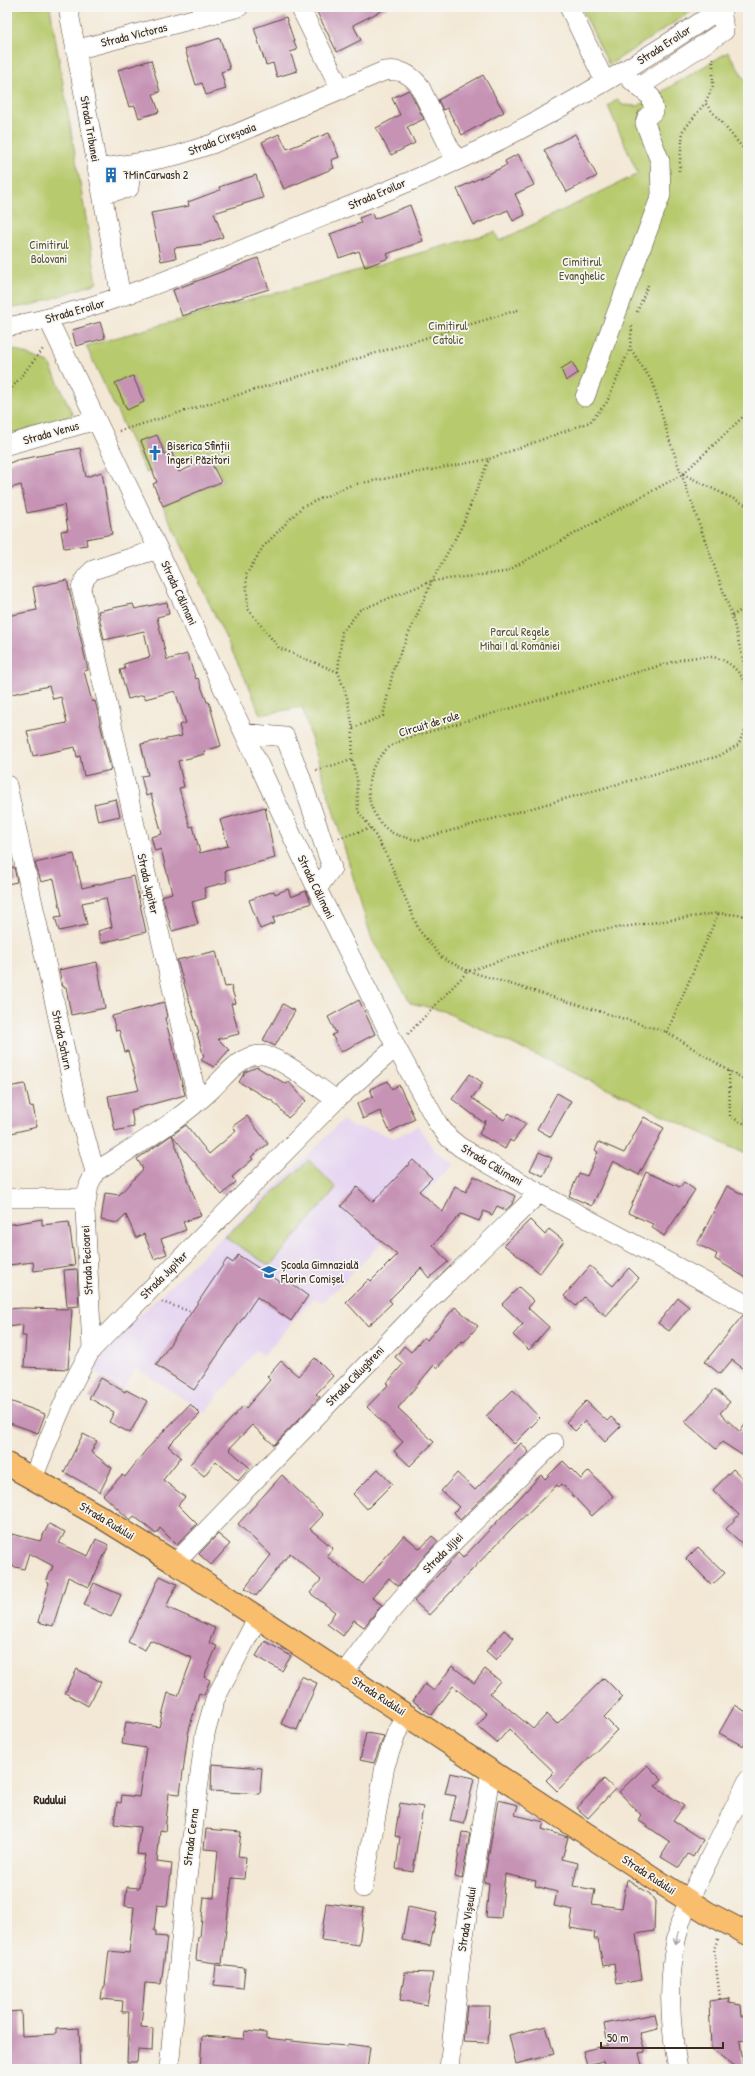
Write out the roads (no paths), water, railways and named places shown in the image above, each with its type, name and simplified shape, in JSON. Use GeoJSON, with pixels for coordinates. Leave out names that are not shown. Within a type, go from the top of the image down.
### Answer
{"type":"FeatureCollection","features":[{"type":"Feature","properties":{"kind":"main road","name":"Strada Rudului"},"geometry":{"type":"LineString","coordinates":[[7,1464],[101,1517],[176,1563],[689,1901],[748,1934]]}},
{"type":"Feature","properties":{"kind":"street","name":"Strada Tribunei"},"geometry":{"type":"LineString","coordinates":[[68,7],[121,297]]}},
{"type":"Feature","properties":{"kind":"street","name":"Strada Victoras"},"geometry":{"type":"LineString","coordinates":[[75,50],[238,7]]}},
{"type":"Feature","properties":{"kind":"street"},"geometry":{"type":"LineString","coordinates":[[300,7],[341,90]]}},
{"type":"Feature","properties":{"kind":"street"},"geometry":{"type":"LineString","coordinates":[[569,7],[605,82]]}},
{"type":"Feature","properties":{"kind":"street"},"geometry":{"type":"LineString","coordinates":[[639,87],[724,31],[722,8]]}},
{"type":"Feature","properties":{"kind":"street","name":"Strada Eroilor"},"geometry":{"type":"LineString","coordinates":[[7,327],[48,319],[121,297],[210,264],[456,161],[503,139],[605,82],[722,8]]}},
{"type":"Feature","properties":{"kind":"street","name":"Strada Cireșoaia"},"geometry":{"type":"LineString","coordinates":[[99,180],[150,161],[178,155],[212,144],[384,71],[395,70],[412,77],[419,85],[456,161]]}},
{"type":"Feature","properties":{"kind":"street"},"geometry":{"type":"LineString","coordinates":[[584,397],[661,195],[660,161],[645,123],[647,117],[654,111],[651,97],[621,72]]}},
{"type":"Feature","properties":{"kind":"street","name":"Strada Călimani"},"geometry":{"type":"LineString","coordinates":[[48,319],[158,549],[317,889],[396,1047],[438,1124],[448,1138],[460,1147],[539,1193],[748,1305]]}},
{"type":"Feature","properties":{"kind":"street","name":"Strada Venus"},"geometry":{"type":"LineString","coordinates":[[7,445],[96,420]]}},
{"type":"Feature","properties":{"kind":"street","name":"Strada Jupiter"},"geometry":{"type":"LineString","coordinates":[[158,549],[93,570],[86,577],[81,588],[198,1102]]}},
{"type":"Feature","properties":{"kind":"street"},"geometry":{"type":"LineString","coordinates":[[244,733],[285,737],[300,775],[332,868],[317,889]]}},
{"type":"Feature","properties":{"kind":"street","name":"Strada Saturn"},"geometry":{"type":"LineString","coordinates":[[7,785],[78,1114],[95,1172]]}},
{"type":"Feature","properties":{"kind":"street","name":"Strada Jupiter"},"geometry":{"type":"LineString","coordinates":[[33,1478],[80,1368],[92,1349],[336,1100],[396,1047]]}},
{"type":"Feature","properties":{"kind":"street"},"geometry":{"type":"LineString","coordinates":[[95,1172],[198,1102],[239,1062],[248,1056],[262,1054],[280,1061],[336,1100]]}},
{"type":"Feature","properties":{"kind":"street","name":"Strada Fecioarei"},"geometry":{"type":"LineString","coordinates":[[92,1349],[85,1230],[86,1198],[89,1185],[95,1172]]}},
{"type":"Feature","properties":{"kind":"street","name":"Strada Călugăreni"},"geometry":{"type":"LineString","coordinates":[[176,1563],[424,1305],[539,1193]]}},
{"type":"Feature","properties":{"kind":"street"},"geometry":{"type":"LineString","coordinates":[[7,1198],[86,1198]]}},
{"type":"Feature","properties":{"kind":"street","name":"Strada Jijiei"},"geometry":{"type":"LineString","coordinates":[[344,1673],[384,1619],[431,1564],[554,1443]]}},
{"type":"Feature","properties":{"kind":"street","name":"Strada Cerna"},"geometry":{"type":"LineString","coordinates":[[169,2069],[186,1886],[205,1734],[215,1699],[258,1617]]}},
{"type":"Feature","properties":{"kind":"street"},"geometry":{"type":"LineString","coordinates":[[363,1888],[385,1766],[396,1734],[408,1715]]}},
{"type":"Feature","properties":{"kind":"street","name":"Strada Vișeului"},"geometry":{"type":"LineString","coordinates":[[449,2069],[461,1954],[491,1770]]}},
{"type":"Feature","properties":{"kind":"street"},"geometry":{"type":"LineString","coordinates":[[678,2069],[672,2024],[672,1980],[674,1948],[680,1923],[689,1901],[748,1780]]}},
{"type":"Feature","properties":{"kind":"place","name":"7MinCarwash 2"},"geometry":{"type":"Point","coordinates":[111,175]}},
{"type":"Feature","properties":{"kind":"place","name":"Biserica Sfinții Îngeri Păzitori"},"geometry":{"type":"Point","coordinates":[155,453]}},
{"type":"Feature","properties":{"kind":"place","name":"Școala Gimnazială Florin Comișel"},"geometry":{"type":"Point","coordinates":[269,1272]}},
{"type":"Feature","properties":{"kind":"district","name":"Rudului"},"geometry":{"type":"Point","coordinates":[50,1799]}},
{"type":"Feature","properties":{"kind":"park label","name":"Cimitirul Bolovani"},"geometry":{"type":"Point","coordinates":[49,252]}},
{"type":"Feature","properties":{"kind":"park label","name":"Cimitirul Evanghelic"},"geometry":{"type":"Point","coordinates":[582,269]}},
{"type":"Feature","properties":{"kind":"park label","name":"Cimitirul Catolic"},"geometry":{"type":"Point","coordinates":[448,333]}},
{"type":"Feature","properties":{"kind":"park label","name":"Parcul Regele Mihai I al României"},"geometry":{"type":"Point","coordinates":[520,639]}}]}
